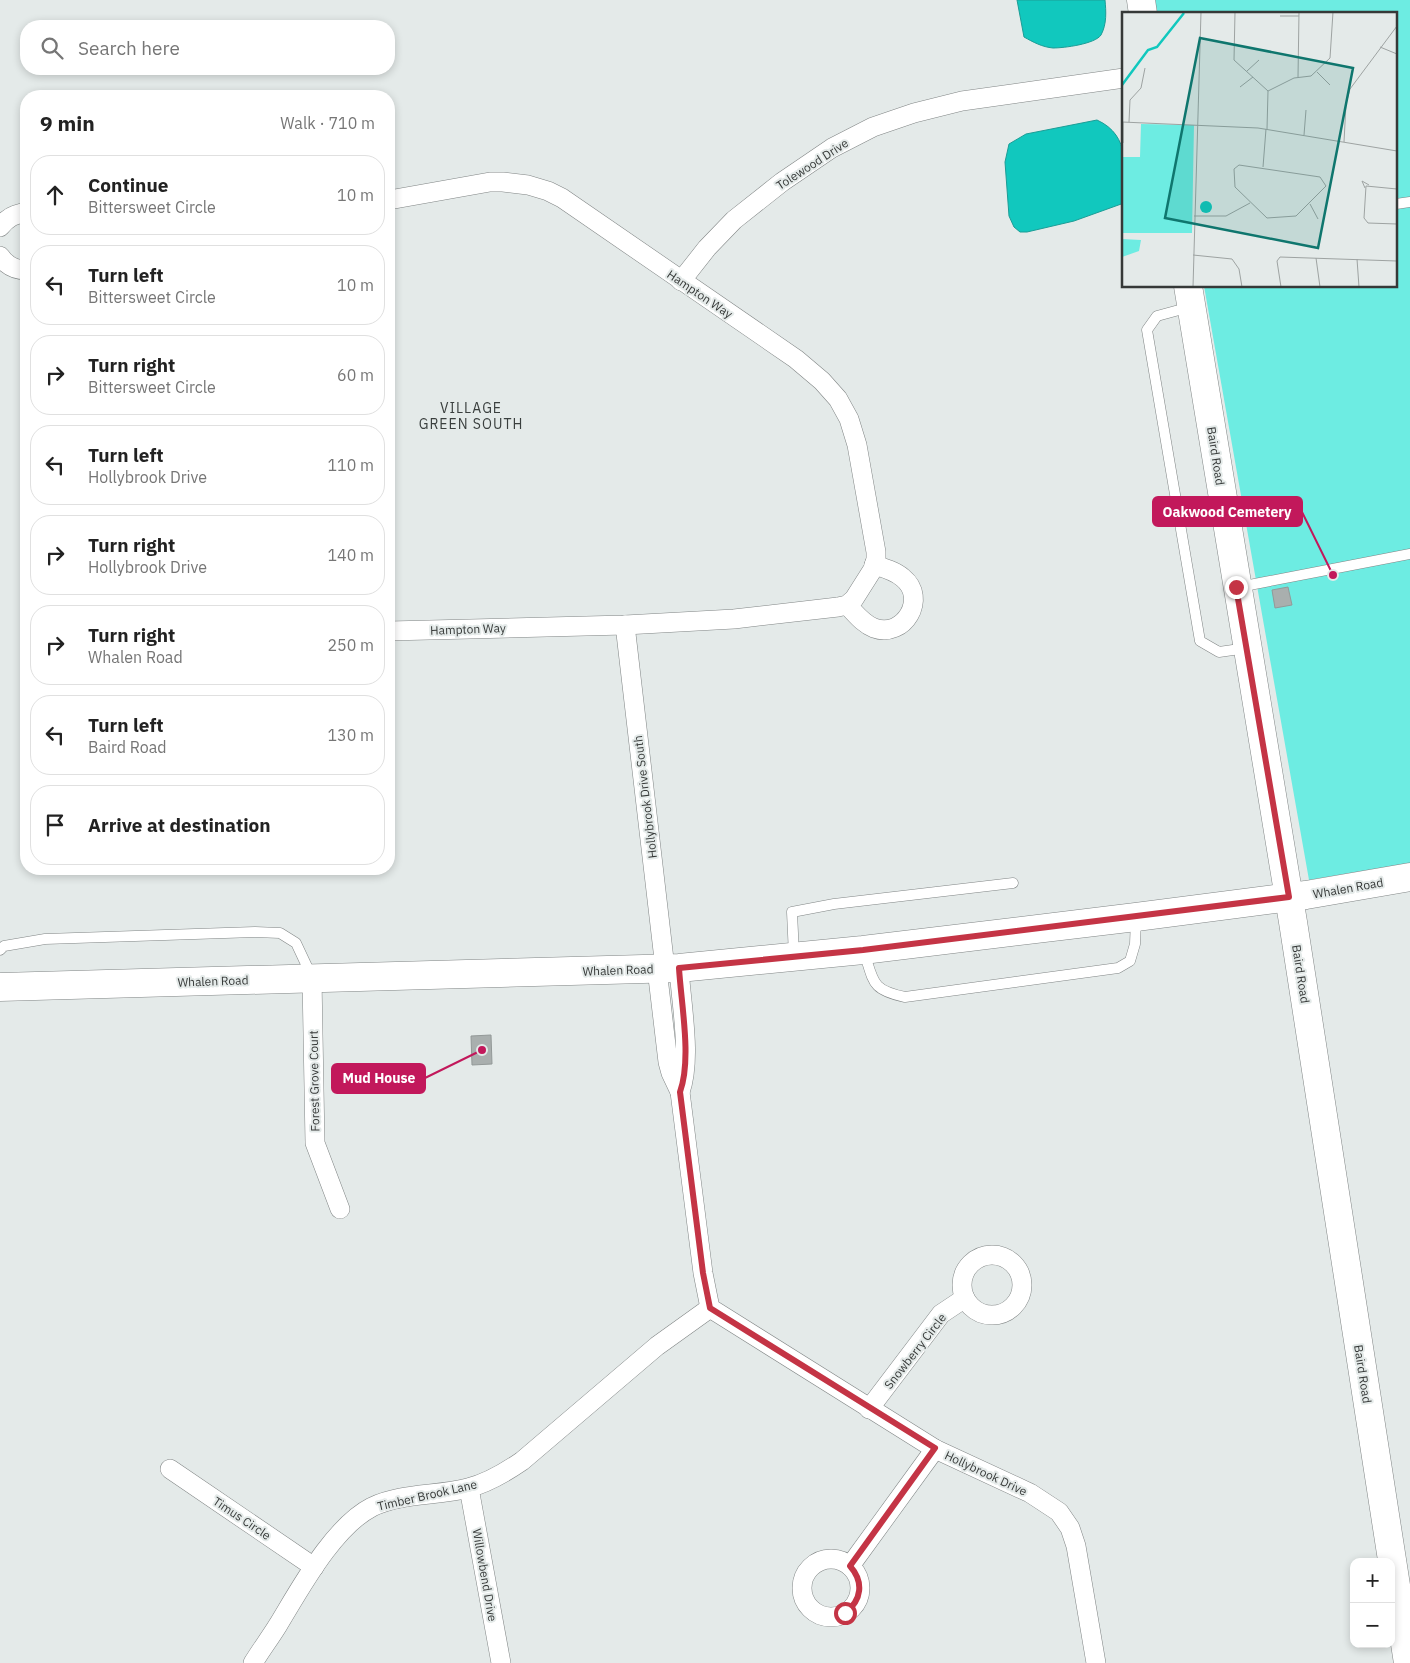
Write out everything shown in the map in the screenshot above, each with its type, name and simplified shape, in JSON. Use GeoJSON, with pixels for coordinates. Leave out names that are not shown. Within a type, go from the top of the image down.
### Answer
{"type":"FeatureCollection","features":[{"type":"Feature","properties":{"kind":"street","name":"Tolewood Drive"},"geometry":{"type":"LineString","coordinates":[[680,280],[734,220],[782,182],[832,148],[873,127],[914,113],[962,101],[1122,78]]}},
{"type":"Feature","properties":{"kind":"street","name":"Hampton Way"},"geometry":{"type":"LineString","coordinates":[[395,199],[490,182],[528,185],[548,191],[562,198],[796,359],[822,381],[838,399],[849,419],[857,445],[876,552],[876,560],[868,578],[854,599],[847,605],[734,619],[625,625],[395,631]]}},
{"type":"Feature","properties":{"kind":"street"},"geometry":{"type":"LineString","coordinates":[[0,227],[7,219],[20,213]]}},
{"type":"Feature","properties":{"kind":"street"},"geometry":{"type":"LineString","coordinates":[[0,256],[4,262],[12,267],[20,269]]}},
{"type":"Feature","properties":{"kind":"street","name":"Baird Road"},"geometry":{"type":"LineString","coordinates":[[1190,297],[1236,587],[1289,897],[1408,1663]]}},
{"type":"Feature","properties":{"kind":"street"},"geometry":{"type":"LineString","coordinates":[[847,605],[864,622],[881,630],[900,626],[906,620],[914,604],[910,586],[897,574],[874,565]]}},
{"type":"Feature","properties":{"kind":"street","name":"Hollybrook Drive South"},"geometry":{"type":"LineString","coordinates":[[625,625],[667,968]]}},
{"type":"Feature","properties":{"kind":"street","name":"Whalen Road"},"geometry":{"type":"LineString","coordinates":[[0,988],[667,968],[863,950],[1136,917],[1289,897],[1410,877]]}},
{"type":"Feature","properties":{"kind":"street"},"geometry":{"type":"LineString","coordinates":[[667,968],[686,1063],[684,1082],[680,1092],[703,1273],[710,1308]]}},
{"type":"Feature","properties":{"kind":"street","name":"Forest Grove Court"},"geometry":{"type":"LineString","coordinates":[[312,978],[315,1143],[340,1210]]}},
{"type":"Feature","properties":{"kind":"street","name":"Snowberry Circle"},"geometry":{"type":"LineString","coordinates":[[869,1409],[941,1314],[965,1298]]}},
{"type":"Feature","properties":{"kind":"street","name":"Hollybrook Drive"},"geometry":{"type":"LineString","coordinates":[[710,1308],[869,1409],[935,1448],[1030,1493],[1059,1512],[1070,1528],[1076,1546],[1096,1663]]}},
{"type":"Feature","properties":{"kind":"street","name":"Timber Brook Lane"},"geometry":{"type":"LineString","coordinates":[[253,1663],[314,1567],[354,1519],[372,1507],[393,1500],[469,1488],[501,1476],[522,1461],[658,1346],[710,1308]]}},
{"type":"Feature","properties":{"kind":"street"},"geometry":{"type":"LineString","coordinates":[[850,1566],[935,1448]]}},
{"type":"Feature","properties":{"kind":"street","name":"Timus Circle"},"geometry":{"type":"LineString","coordinates":[[170,1469],[314,1567]]}},
{"type":"Feature","properties":{"kind":"street","name":"Willowbend Drive"},"geometry":{"type":"LineString","coordinates":[[469,1488],[501,1663]]}},
{"type":"Feature","properties":{"kind":"lane"},"geometry":{"type":"LineString","coordinates":[[1190,297],[1157,316],[1147,330],[1200,641],[1219,652],[1247,648]]}},
{"type":"Feature","properties":{"kind":"lane"},"geometry":{"type":"LineString","coordinates":[[1236,587],[1410,554]]}},
{"type":"Feature","properties":{"kind":"lane"},"geometry":{"type":"LineString","coordinates":[[794,956],[792,912],[834,904],[1014,883]]}},
{"type":"Feature","properties":{"kind":"lane"},"geometry":{"type":"LineString","coordinates":[[863,950],[878,988],[888,994],[905,997],[1118,968],[1130,961],[1135,944],[1136,917]]}},
{"type":"Feature","properties":{"kind":"lane"},"geometry":{"type":"LineString","coordinates":[[0,950],[4,946],[45,938],[255,932],[280,934],[296,943],[312,978]]}},
{"type":"Feature","properties":{"kind":"shaded area"},"geometry":{"type":"Polygon","coordinates":[[[1017,0],[1105,0],[1106,18],[1103,31],[1093,41],[1079,45],[1053,48],[1041,45],[1024,37],[1017,0]]]}},
{"type":"Feature","properties":{"kind":"shaded area"},"geometry":{"type":"Polygon","coordinates":[[[1154,0],[1410,0],[1410,863],[1309,880],[1204,288],[1398,288],[1398,12],[1156,12],[1154,0]]]}},
{"type":"Feature","properties":{"kind":"shaded area"},"geometry":{"type":"Polygon","coordinates":[[[1097,120],[1108,127],[1116,135],[1122,148],[1122,204],[1074,221],[1020,232],[1014,227],[1009,216],[1005,162],[1009,144],[1026,134],[1097,120]]]}},
{"type":"Feature","properties":{"kind":"building"},"geometry":{"type":"Polygon","coordinates":[[[1288,587],[1292,605],[1275,608],[1272,590],[1288,587]]]}},
{"type":"Feature","properties":{"kind":"building"},"geometry":{"type":"Polygon","coordinates":[[[491,1035],[492,1064],[472,1065],[471,1036],[491,1035]]]}},
{"type":"Feature","properties":{"kind":"place","name":"Oakwood Cemetery"},"geometry":{"type":"Point","coordinates":[1333,575]}},
{"type":"Feature","properties":{"kind":"place","name":"Mud House"},"geometry":{"type":"Point","coordinates":[482,1050]}},
{"type":"Feature","properties":{"kind":"district","name":"VILLAGE GREEN SOUTH"},"geometry":{"type":"Point","coordinates":[471,416]}},
{"type":"Feature","properties":{"kind":"route"},"geometry":{"type":"LineString","coordinates":[[845,1613],[858,1600],[860,1591],[856,1573],[850,1566],[935,1448],[869,1409],[710,1308],[703,1273],[680,1092],[684,1082],[686,1063],[679,968],[863,950],[1289,897],[1236,587]]}}]}
